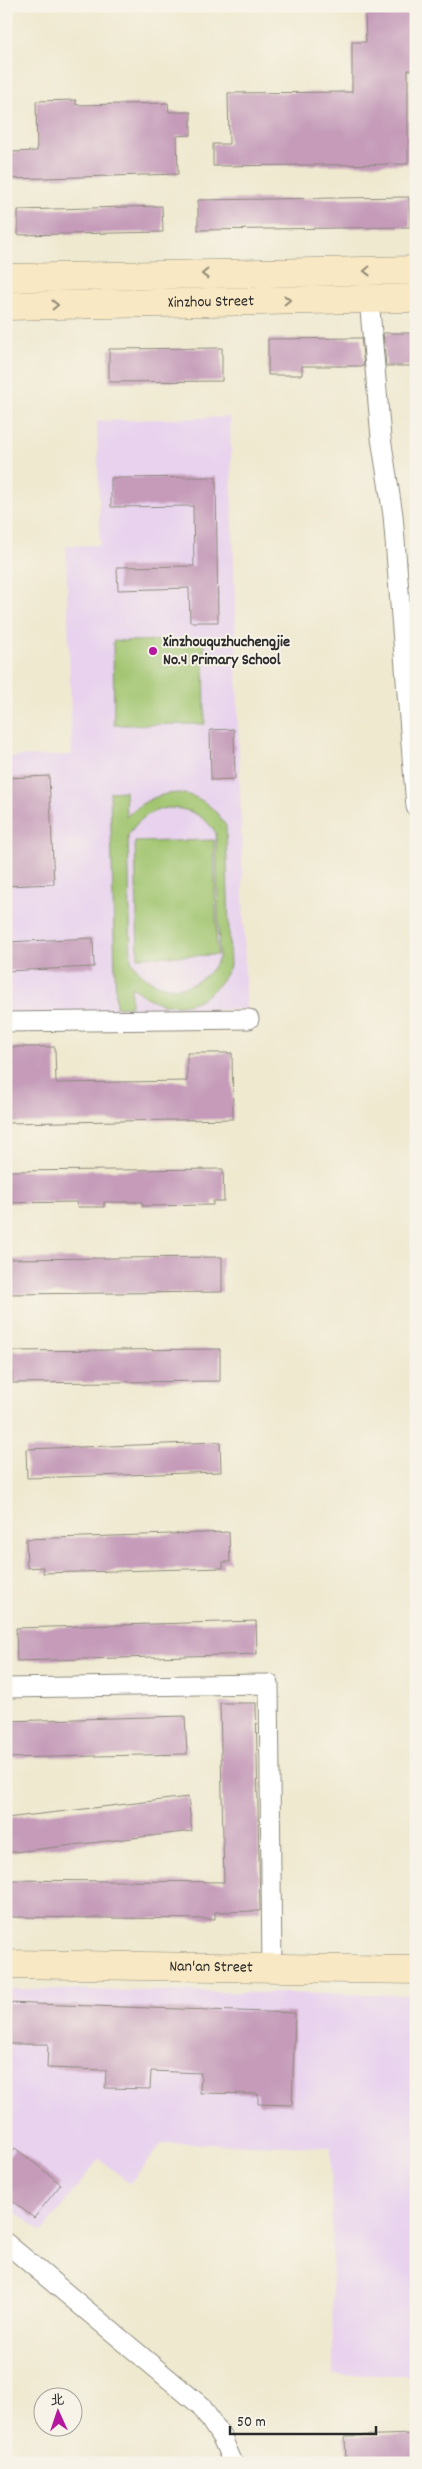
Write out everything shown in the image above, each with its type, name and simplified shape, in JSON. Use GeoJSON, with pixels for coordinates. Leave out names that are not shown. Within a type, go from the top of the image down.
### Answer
{"type":"FeatureCollection","features":[{"type":"Feature","properties":{"kind":"main road","name":"Xinzhou Street"},"geometry":{"type":"LineString","coordinates":[[6,278],[416,270]]}},
{"type":"Feature","properties":{"kind":"main road","name":"Xinzhou Street"},"geometry":{"type":"LineString","coordinates":[[6,306],[416,298]]}},
{"type":"Feature","properties":{"kind":"main road","name":"Nan'an Street"},"geometry":{"type":"LineString","coordinates":[[6,1964],[416,1970]]}},
{"type":"Feature","properties":{"kind":"street"},"geometry":{"type":"LineString","coordinates":[[369,298],[381,438],[393,515],[416,807]]}},
{"type":"Feature","properties":{"kind":"street"},"geometry":{"type":"LineString","coordinates":[[6,1022],[249,1019]]}},
{"type":"Feature","properties":{"kind":"street"},"geometry":{"type":"LineString","coordinates":[[6,1688],[269,1684],[272,1968]]}},
{"type":"Feature","properties":{"kind":"street"},"geometry":{"type":"LineString","coordinates":[[6,2243],[201,2406],[222,2438],[234,2463]]}},
{"type":"Feature","properties":{"kind":"shaded area","name":"Xinzhouquzhuchengjie No.4 Primary School"},"geometry":{"type":"Polygon","coordinates":[[[230,417],[246,1009],[6,1016],[6,757],[72,755],[66,546],[100,545],[97,421],[230,417]]]}},
{"type":"Feature","properties":{"kind":"shaded area"},"geometry":{"type":"Polygon","coordinates":[[[6,1989],[416,1995],[416,2375],[333,2375],[331,2147],[162,2143],[130,2183],[99,2159],[42,2232],[6,2205],[6,1989]]]}},
{"type":"Feature","properties":{"kind":"green space"},"geometry":{"type":"Polygon","coordinates":[[[204,640],[205,724],[114,725],[113,641],[204,640]]]}},
{"type":"Feature","properties":{"kind":"green space"},"geometry":{"type":"Polygon","coordinates":[[[125,791],[126,817],[139,806],[152,799],[166,794],[179,793],[192,796],[204,802],[216,812],[226,826],[230,966],[221,981],[211,992],[199,1000],[186,1004],[172,1005],[144,996],[131,986],[131,1006],[116,1007],[110,792],[125,791]],[[175,808],[161,809],[149,814],[128,835],[131,960],[140,972],[151,981],[163,986],[176,988],[200,980],[210,971],[219,958],[216,833],[201,817],[189,811],[175,808]]]}},
{"type":"Feature","properties":{"kind":"green space"},"geometry":{"type":"Polygon","coordinates":[[[214,840],[217,955],[138,957],[135,842],[214,840]]]}},
{"type":"Feature","properties":{"kind":"building"},"geometry":{"type":"Polygon","coordinates":[[[378,6],[416,6],[416,70],[408,70],[408,164],[213,166],[213,144],[229,144],[228,93],[352,92],[352,42],[366,42],[365,16],[378,6]]]}},
{"type":"Feature","properties":{"kind":"building"},"geometry":{"type":"Polygon","coordinates":[[[76,100],[76,105],[168,103],[169,112],[191,112],[191,135],[177,136],[178,174],[11,179],[11,152],[37,151],[36,101],[76,100]]]}},
{"type":"Feature","properties":{"kind":"building"},"geometry":{"type":"Polygon","coordinates":[[[409,197],[410,227],[198,230],[198,200],[409,197]]]}},
{"type":"Feature","properties":{"kind":"building"},"geometry":{"type":"Polygon","coordinates":[[[162,206],[163,232],[18,235],[18,210],[162,206]]]}},
{"type":"Feature","properties":{"kind":"building"},"geometry":{"type":"Polygon","coordinates":[[[383,333],[416,333],[416,366],[386,366],[383,333]]]}},
{"type":"Feature","properties":{"kind":"building"},"geometry":{"type":"Polygon","coordinates":[[[361,338],[364,366],[302,366],[302,375],[268,375],[268,339],[361,338]]]}},
{"type":"Feature","properties":{"kind":"building"},"geometry":{"type":"Polygon","coordinates":[[[222,348],[222,381],[109,382],[109,349],[222,348]]]}},
{"type":"Feature","properties":{"kind":"building"},"geometry":{"type":"Polygon","coordinates":[[[216,477],[218,622],[190,622],[189,588],[118,590],[117,567],[194,566],[193,506],[111,507],[111,478],[216,477]]]}},
{"type":"Feature","properties":{"kind":"building"},"geometry":{"type":"Polygon","coordinates":[[[234,729],[235,779],[211,780],[210,730],[234,729]]]}},
{"type":"Feature","properties":{"kind":"building"},"geometry":{"type":"Polygon","coordinates":[[[49,776],[54,884],[6,886],[6,778],[49,776]]]}},
{"type":"Feature","properties":{"kind":"building"},"geometry":{"type":"Polygon","coordinates":[[[93,938],[94,967],[6,971],[6,942],[93,938]]]}},
{"type":"Feature","properties":{"kind":"building"},"geometry":{"type":"Polygon","coordinates":[[[11,1047],[55,1047],[56,1083],[187,1081],[187,1053],[232,1053],[233,1119],[6,1123],[6,1057],[11,1057],[11,1047]]]}},
{"type":"Feature","properties":{"kind":"building"},"geometry":{"type":"Polygon","coordinates":[[[223,1169],[224,1201],[213,1201],[213,1205],[142,1206],[142,1202],[104,1202],[104,1207],[77,1207],[76,1202],[6,1203],[6,1171],[223,1169]]]}},
{"type":"Feature","properties":{"kind":"building"},"geometry":{"type":"Polygon","coordinates":[[[222,1257],[222,1292],[6,1294],[6,1259],[222,1257]]]}},
{"type":"Feature","properties":{"kind":"building"},"geometry":{"type":"Polygon","coordinates":[[[220,1349],[220,1381],[12,1383],[12,1351],[220,1349]]]}},
{"type":"Feature","properties":{"kind":"building"},"geometry":{"type":"Polygon","coordinates":[[[220,1442],[221,1472],[27,1478],[26,1449],[220,1442]]]}},
{"type":"Feature","properties":{"kind":"building"},"geometry":{"type":"Polygon","coordinates":[[[229,1532],[230,1562],[223,1562],[223,1568],[43,1573],[43,1567],[27,1568],[26,1539],[229,1532]]]}},
{"type":"Feature","properties":{"kind":"building"},"geometry":{"type":"Polygon","coordinates":[[[256,1621],[257,1654],[17,1661],[16,1628],[256,1621]]]}},
{"type":"Feature","properties":{"kind":"building"},"geometry":{"type":"Polygon","coordinates":[[[220,1703],[256,1703],[260,1911],[215,1912],[215,1919],[6,1917],[6,1880],[224,1882],[220,1703]]]}},
{"type":"Feature","properties":{"kind":"building"},"geometry":{"type":"Polygon","coordinates":[[[185,1716],[187,1754],[6,1758],[6,1721],[185,1716]]]}},
{"type":"Feature","properties":{"kind":"building"},"geometry":{"type":"Polygon","coordinates":[[[188,1797],[192,1831],[6,1853],[6,1818],[188,1797]]]}},
{"type":"Feature","properties":{"kind":"building"},"geometry":{"type":"Polygon","coordinates":[[[6,2003],[295,2013],[292,2105],[258,2104],[258,2094],[200,2093],[201,2073],[151,2071],[150,2089],[105,2088],[106,2070],[47,2068],[48,2044],[6,2044],[6,2003]]]}},
{"type":"Feature","properties":{"kind":"building"},"geometry":{"type":"Polygon","coordinates":[[[15,2148],[61,2184],[34,2218],[6,2196],[6,2159],[15,2148]]]}},
{"type":"Feature","properties":{"kind":"building"},"geometry":{"type":"Polygon","coordinates":[[[416,2434],[416,2463],[346,2463],[345,2436],[416,2434]]]}},
{"type":"Feature","properties":{"kind":"place","name":"Xinzhouquzhuchengjie No.4 Primary School"},"geometry":{"type":"Point","coordinates":[153,651]}}]}
